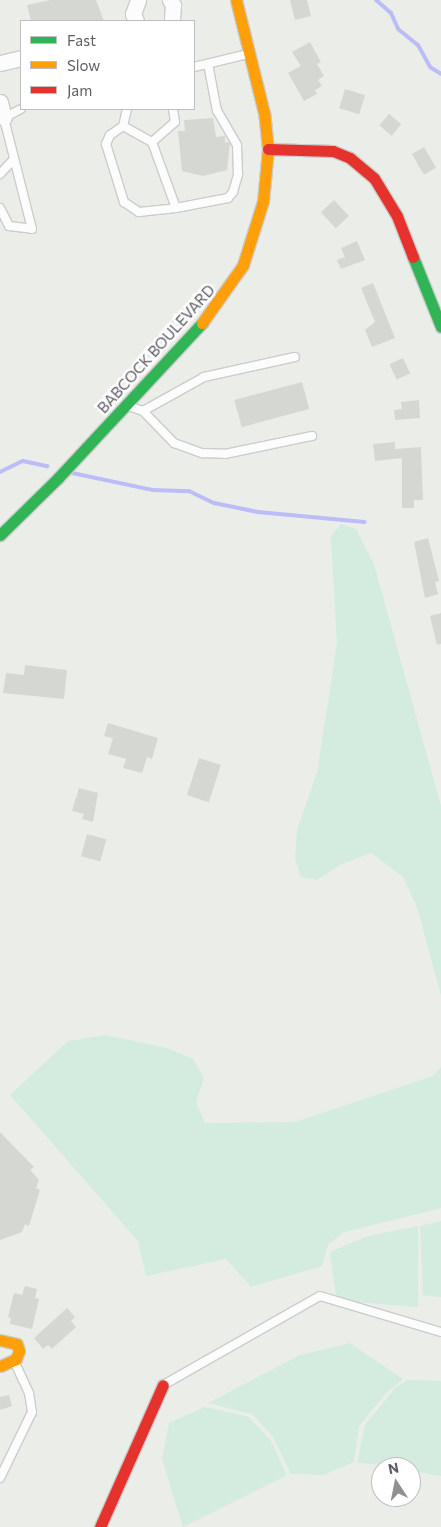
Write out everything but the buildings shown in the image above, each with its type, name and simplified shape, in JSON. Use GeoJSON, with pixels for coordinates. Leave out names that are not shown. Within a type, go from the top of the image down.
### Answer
{"type":"FeatureCollection","features":[{"type":"Feature","properties":{"kind":"street"},"geometry":{"type":"LineString","coordinates":[[136,20],[134,14],[138,0]]}},
{"type":"Feature","properties":{"kind":"street"},"geometry":{"type":"LineString","coordinates":[[170,0],[174,15],[172,20]]}},
{"type":"Feature","properties":{"kind":"street","name":"BABCOCK BOULEVARD"},"geometry":{"type":"LineString","coordinates":[[0,534],[210,316],[234,281],[260,216],[268,150],[264,113],[236,0]]}},
{"type":"Feature","properties":{"kind":"street"},"geometry":{"type":"LineString","coordinates":[[0,63],[20,58]]}},
{"type":"Feature","properties":{"kind":"street"},"geometry":{"type":"LineString","coordinates":[[0,102],[4,118]]}},
{"type":"Feature","properties":{"kind":"street"},"geometry":{"type":"LineString","coordinates":[[268,150],[333,151],[350,158],[374,178],[397,216],[441,327]]}},
{"type":"Feature","properties":{"kind":"street"},"geometry":{"type":"LineString","coordinates":[[0,1340],[17,1344],[19,1351],[14,1361],[0,1366]]}},
{"type":"Feature","properties":{"kind":"street"},"geometry":{"type":"LineString","coordinates":[[100,1527],[163,1385]]}},
{"type":"Feature","properties":{"kind":"lane"},"geometry":{"type":"LineString","coordinates":[[195,67],[250,53]]}},
{"type":"Feature","properties":{"kind":"lane"},"geometry":{"type":"LineString","coordinates":[[127,110],[123,126],[110,134],[106,144],[124,202],[139,212],[176,208],[228,198],[238,174],[237,145],[217,112],[208,64]]}},
{"type":"Feature","properties":{"kind":"lane"},"geometry":{"type":"LineString","coordinates":[[0,208],[9,226],[32,229],[13,160],[4,118],[20,109]]}},
{"type":"Feature","properties":{"kind":"lane"},"geometry":{"type":"LineString","coordinates":[[152,142],[175,122],[173,110]]}},
{"type":"Feature","properties":{"kind":"lane"},"geometry":{"type":"LineString","coordinates":[[123,126],[152,142],[176,208]]}},
{"type":"Feature","properties":{"kind":"lane"},"geometry":{"type":"LineString","coordinates":[[0,174],[13,160]]}},
{"type":"Feature","properties":{"kind":"lane"},"geometry":{"type":"LineString","coordinates":[[143,411],[204,377],[295,357]]}},
{"type":"Feature","properties":{"kind":"lane"},"geometry":{"type":"LineString","coordinates":[[126,405],[143,411],[174,443],[202,454],[225,454],[312,436]]}},
{"type":"Feature","properties":{"kind":"lane"},"geometry":{"type":"LineString","coordinates":[[163,1385],[320,1296],[441,1332]]}},
{"type":"Feature","properties":{"kind":"lane"},"geometry":{"type":"LineString","coordinates":[[0,1478],[32,1412],[30,1393],[14,1361]]}},
{"type":"Feature","properties":{"kind":"green space"},"geometry":{"type":"Polygon","coordinates":[[[341,524],[356,529],[374,564],[441,806],[441,996],[417,907],[403,877],[371,853],[340,865],[317,880],[301,877],[295,859],[297,830],[317,772],[337,644],[331,536],[341,524]]]}},
{"type":"Feature","properties":{"kind":"green space"},"geometry":{"type":"Polygon","coordinates":[[[105,1035],[167,1048],[193,1059],[204,1078],[196,1102],[205,1123],[295,1122],[433,1076],[441,1067],[441,1208],[344,1232],[328,1245],[322,1266],[251,1287],[226,1259],[146,1276],[138,1241],[10,1095],[68,1041],[105,1035]]]}},
{"type":"Feature","properties":{"kind":"green space"},"geometry":{"type":"Polygon","coordinates":[[[441,1221],[441,1297],[423,1295],[420,1226],[441,1221]]]}},
{"type":"Feature","properties":{"kind":"green space"},"geometry":{"type":"Polygon","coordinates":[[[418,1226],[418,1307],[353,1302],[336,1296],[330,1252],[368,1236],[418,1226]]]}},
{"type":"Feature","properties":{"kind":"green space"},"geometry":{"type":"Polygon","coordinates":[[[350,1343],[403,1379],[386,1393],[359,1426],[354,1462],[324,1475],[291,1474],[273,1437],[252,1414],[208,1403],[300,1355],[350,1343]]]}},
{"type":"Feature","properties":{"kind":"green space"},"geometry":{"type":"Polygon","coordinates":[[[408,1380],[441,1381],[441,1476],[421,1473],[421,1457],[371,1457],[371,1464],[357,1463],[365,1425],[396,1387],[408,1380]]]}},
{"type":"Feature","properties":{"kind":"green space"},"geometry":{"type":"Polygon","coordinates":[[[205,1407],[249,1417],[271,1441],[287,1475],[183,1527],[162,1459],[169,1423],[205,1407]]]}},
{"type":"Feature","properties":{"kind":"waterway"},"geometry":{"type":"LineString","coordinates":[[376,0],[391,13],[398,29],[418,45],[430,67],[441,74]]}},
{"type":"Feature","properties":{"kind":"waterway"},"geometry":{"type":"LineString","coordinates":[[0,472],[23,461],[47,466]]}},
{"type":"Feature","properties":{"kind":"waterway"},"geometry":{"type":"LineString","coordinates":[[72,473],[153,490],[189,491],[214,503],[258,512],[365,522]]}},
{"type":"Feature","properties":{"kind":"traffic: fast"},"geometry":{"type":"LineString","coordinates":[[413,257],[441,327]]}},
{"type":"Feature","properties":{"kind":"traffic: fast"},"geometry":{"type":"LineString","coordinates":[[0,535],[58,478],[202,323]]}},
{"type":"Feature","properties":{"kind":"traffic: slow"},"geometry":{"type":"LineString","coordinates":[[202,323],[243,265],[263,201],[268,149],[264,113],[236,0]]}},
{"type":"Feature","properties":{"kind":"traffic: slow"},"geometry":{"type":"LineString","coordinates":[[0,1340],[17,1344],[19,1351],[16,1359],[0,1366]]}},
{"type":"Feature","properties":{"kind":"traffic: jam"},"geometry":{"type":"LineString","coordinates":[[268,149],[333,151],[350,158],[374,178],[397,216],[413,257]]}},
{"type":"Feature","properties":{"kind":"traffic: jam"},"geometry":{"type":"LineString","coordinates":[[100,1527],[163,1385]]}}]}
